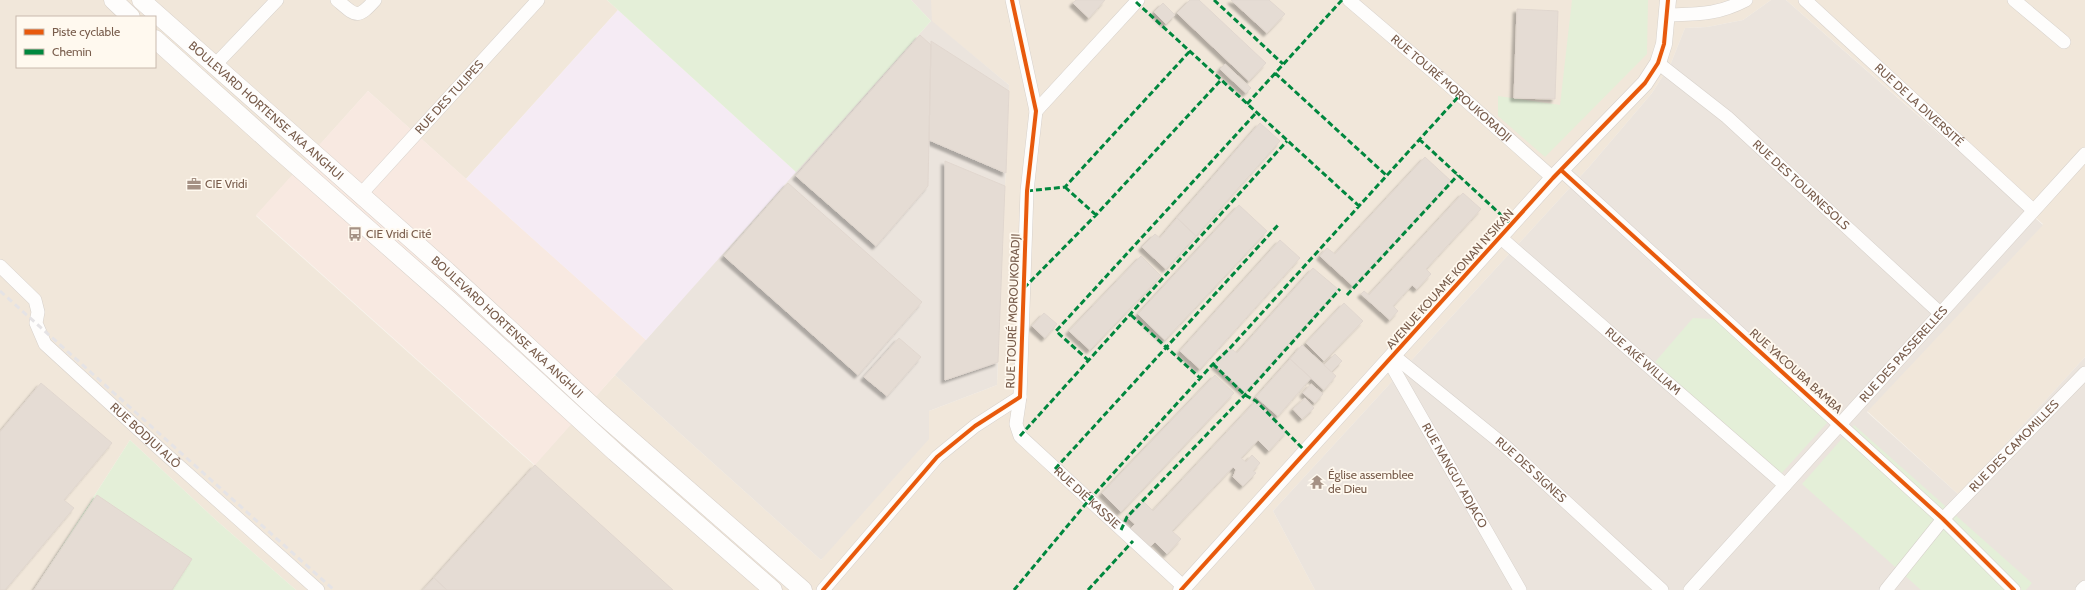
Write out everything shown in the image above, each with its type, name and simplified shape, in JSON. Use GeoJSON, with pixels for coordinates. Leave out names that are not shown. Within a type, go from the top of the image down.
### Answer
{"type":"FeatureCollection","features":[{"type":"Feature","properties":{"kind":"main road"},"geometry":{"type":"LineString","coordinates":[[113,0],[130,16]]}},
{"type":"Feature","properties":{"kind":"main road","name":"BOULEVARD HORTENSE AKA ANGHUI"},"geometry":{"type":"LineString","coordinates":[[140,0],[360,194],[599,412],[803,590]]}},
{"type":"Feature","properties":{"kind":"main road","name":"BOULEVARD HORTENSE AKA ANGHUI"},"geometry":{"type":"LineString","coordinates":[[156,40],[455,305],[615,452],[773,590]]}},
{"type":"Feature","properties":{"kind":"street"},"geometry":{"type":"LineString","coordinates":[[214,66],[277,0]]}},
{"type":"Feature","properties":{"kind":"street"},"geometry":{"type":"LineString","coordinates":[[337,0],[354,14],[359,15],[363,13],[375,0]]}},
{"type":"Feature","properties":{"kind":"street","name":"RUE DES TULIPES"},"geometry":{"type":"LineString","coordinates":[[360,194],[538,0]]}},
{"type":"Feature","properties":{"kind":"street","name":"RUE TOURÉ MOROUKORADJI"},"geometry":{"type":"LineString","coordinates":[[824,590],[937,457],[975,426],[1020,397],[1027,191],[1036,110],[1012,0]]}},
{"type":"Feature","properties":{"kind":"street"},"geometry":{"type":"LineString","coordinates":[[1036,110],[1138,0]]}},
{"type":"Feature","properties":{"kind":"street","name":"RUE TOURÉ MOROUKORADJI"},"geometry":{"type":"LineString","coordinates":[[1348,0],[1557,174]]}},
{"type":"Feature","properties":{"kind":"street"},"geometry":{"type":"LineString","coordinates":[[1668,7],[1703,14],[1723,11],[1746,0]]}},
{"type":"Feature","properties":{"kind":"street","name":"RUE DE LA DIVERSITÉ"},"geometry":{"type":"LineString","coordinates":[[1804,0],[2033,210]]}},
{"type":"Feature","properties":{"kind":"street"},"geometry":{"type":"LineString","coordinates":[[2014,0],[2064,42]]}},
{"type":"Feature","properties":{"kind":"street","name":"AVENUE KOUAME KONAN N'SIKAN"},"geometry":{"type":"LineString","coordinates":[[1183,589],[1501,238],[1557,174],[1645,83],[1658,63],[1664,44],[1668,7]]}},
{"type":"Feature","properties":{"kind":"street","name":"RUE DES TOURNESOLS"},"geometry":{"type":"LineString","coordinates":[[1658,63],[1727,117],[1940,313]]}},
{"type":"Feature","properties":{"kind":"street","name":"RUE DES PASSERELLES"},"geometry":{"type":"LineString","coordinates":[[1690,590],[2085,154]]}},
{"type":"Feature","properties":{"kind":"street","name":"RUE YACOUBA BAMBA"},"geometry":{"type":"LineString","coordinates":[[1557,174],[1840,425],[1943,520],[2014,590]]}},
{"type":"Feature","properties":{"kind":"street","name":"RUE AKÉ WILLIAM"},"geometry":{"type":"LineString","coordinates":[[1501,238],[1785,485]]}},
{"type":"Feature","properties":{"kind":"street","name":"RUE BODJUI ALÔ"},"geometry":{"type":"LineString","coordinates":[[0,266],[35,300],[38,312],[36,323],[45,344],[318,590]]}},
{"type":"Feature","properties":{"kind":"street","name":"RUE NANGUY ADJACO"},"geometry":{"type":"LineString","coordinates":[[1391,358],[1520,590]]}},
{"type":"Feature","properties":{"kind":"street","name":"RUE DES SIGNES"},"geometry":{"type":"LineString","coordinates":[[1391,358],[1505,446],[1662,590]]}},
{"type":"Feature","properties":{"kind":"street","name":"RUE DES CAMOMILLES"},"geometry":{"type":"LineString","coordinates":[[1886,590],[1943,520],[2085,373]]}},
{"type":"Feature","properties":{"kind":"street","name":"RUE DIÉ KASSIE"},"geometry":{"type":"LineString","coordinates":[[1020,397],[1016,424],[1020,436],[1183,589]]}},
{"type":"Feature","properties":{"kind":"street"},"geometry":{"type":"LineString","coordinates":[[2082,590],[2085,587]]}},
{"type":"Feature","properties":{"kind":"shaded area"},"geometry":{"type":"Polygon","coordinates":[[[0,0],[607,0],[618,10],[466,179],[368,91],[256,216],[534,465],[615,375],[821,560],[929,411],[997,385],[1009,85],[931,21],[931,0],[1771,0],[1743,20],[1707,27],[1685,28],[1671,63],[1652,93],[1589,167],[1273,511],[1315,590],[296,590],[217,521],[130,440],[34,590],[0,590],[0,0]]]}},
{"type":"Feature","properties":{"kind":"shaded area"},"geometry":{"type":"Polygon","coordinates":[[[911,0],[931,0],[932,21],[1009,85],[997,385],[929,411],[929,439],[821,560],[615,375],[722,253],[931,21],[911,0]]]}},
{"type":"Feature","properties":{"kind":"shaded area"},"geometry":{"type":"Polygon","coordinates":[[[1771,0],[1786,0],[2043,225],[1867,412],[1959,495],[2085,357],[2085,590],[1315,590],[1273,511],[1589,167],[1652,93],[1671,63],[1685,28],[1707,27],[1743,20],[1771,0]]]}},
{"type":"Feature","properties":{"kind":"shaded area"},"geometry":{"type":"Polygon","coordinates":[[[1786,0],[2085,0],[2085,357],[1959,495],[1867,411],[2043,224],[1786,0]]]}},
{"type":"Feature","properties":{"kind":"shaded area"},"geometry":{"type":"Polygon","coordinates":[[[618,10],[796,172],[646,340],[466,179],[618,10]]]}},
{"type":"Feature","properties":{"kind":"shaded area"},"geometry":{"type":"Polygon","coordinates":[[[368,91],[646,340],[535,465],[256,215],[368,91]]]}},
{"type":"Feature","properties":{"kind":"green space"},"geometry":{"type":"Polygon","coordinates":[[[607,0],[911,0],[931,21],[796,172],[607,0]]]}},
{"type":"Feature","properties":{"kind":"green space"},"geometry":{"type":"Polygon","coordinates":[[[1572,0],[1648,0],[1647,54],[1545,157],[1498,116],[1498,96],[1560,105],[1572,0]]]}},
{"type":"Feature","properties":{"kind":"green space"},"geometry":{"type":"Polygon","coordinates":[[[1693,318],[1728,320],[1836,413],[1779,476],[1655,362],[1693,318]]]}},
{"type":"Feature","properties":{"kind":"green space"},"geometry":{"type":"Polygon","coordinates":[[[1854,425],[2032,583],[2026,590],[1921,590],[1802,484],[1854,425]]]}},
{"type":"Feature","properties":{"kind":"green space"},"geometry":{"type":"Polygon","coordinates":[[[130,440],[217,521],[296,590],[34,590],[130,440]]]}},
{"type":"Feature","properties":{"kind":"building"},"geometry":{"type":"Polygon","coordinates":[[[1076,0],[1105,0],[1089,18],[1073,3],[1076,0]]]}},
{"type":"Feature","properties":{"kind":"building"},"geometry":{"type":"Polygon","coordinates":[[[1190,0],[1199,0],[1266,63],[1249,81],[1177,13],[1190,0]]]}},
{"type":"Feature","properties":{"kind":"building"},"geometry":{"type":"Polygon","coordinates":[[[1231,0],[1269,0],[1285,14],[1267,33],[1231,0]]]}},
{"type":"Feature","properties":{"kind":"building"},"geometry":{"type":"Polygon","coordinates":[[[1163,3],[1175,15],[1166,24],[1154,12],[1163,3]]]}},
{"type":"Feature","properties":{"kind":"building"},"geometry":{"type":"Polygon","coordinates":[[[1517,9],[1558,11],[1555,99],[1514,98],[1517,9]]]}},
{"type":"Feature","properties":{"kind":"building"},"geometry":{"type":"Polygon","coordinates":[[[920,35],[931,45],[928,186],[876,246],[796,176],[920,35]]]}},
{"type":"Feature","properties":{"kind":"building"},"geometry":{"type":"Polygon","coordinates":[[[931,41],[1009,91],[1006,173],[929,140],[931,41]]]}},
{"type":"Feature","properties":{"kind":"building"},"geometry":{"type":"Polygon","coordinates":[[[1225,64],[1251,88],[1246,93],[1220,69],[1225,64]]]}},
{"type":"Feature","properties":{"kind":"building"},"geometry":{"type":"Polygon","coordinates":[[[1260,123],[1280,141],[1196,236],[1177,218],[1260,123]]]}},
{"type":"Feature","properties":{"kind":"building"},"geometry":{"type":"Polygon","coordinates":[[[1425,157],[1451,181],[1353,286],[1320,256],[1327,248],[1335,254],[1425,157]]]}},
{"type":"Feature","properties":{"kind":"building"},"geometry":{"type":"Polygon","coordinates":[[[945,161],[1005,186],[998,362],[945,380],[945,161]]]}},
{"type":"Feature","properties":{"kind":"building"},"geometry":{"type":"Polygon","coordinates":[[[788,183],[922,302],[858,375],[724,256],[788,183]]]}},
{"type":"Feature","properties":{"kind":"building"},"geometry":{"type":"Polygon","coordinates":[[[1463,193],[1481,209],[1426,269],[1431,274],[1417,289],[1412,285],[1393,306],[1398,311],[1390,320],[1361,294],[1364,291],[1369,295],[1463,193]]]}},
{"type":"Feature","properties":{"kind":"building"},"geometry":{"type":"Polygon","coordinates":[[[1239,205],[1267,231],[1165,340],[1138,314],[1239,205]]]}},
{"type":"Feature","properties":{"kind":"building"},"geometry":{"type":"Polygon","coordinates":[[[1177,218],[1196,236],[1166,269],[1142,247],[1155,234],[1160,238],[1177,218]]]}},
{"type":"Feature","properties":{"kind":"building"},"geometry":{"type":"Polygon","coordinates":[[[1280,240],[1300,258],[1200,369],[1180,351],[1280,240]]]}},
{"type":"Feature","properties":{"kind":"building"},"geometry":{"type":"Polygon","coordinates":[[[1141,256],[1161,276],[1090,350],[1069,331],[1141,256]]]}},
{"type":"Feature","properties":{"kind":"building"},"geometry":{"type":"Polygon","coordinates":[[[1313,268],[1338,289],[1245,392],[1215,365],[1230,348],[1237,353],[1313,268]]]}},
{"type":"Feature","properties":{"kind":"building"},"geometry":{"type":"Polygon","coordinates":[[[1344,303],[1363,321],[1324,361],[1306,343],[1344,303]]]}},
{"type":"Feature","properties":{"kind":"building"},"geometry":{"type":"Polygon","coordinates":[[[1044,313],[1057,324],[1045,338],[1032,326],[1044,313]]]}},
{"type":"Feature","properties":{"kind":"building"},"geometry":{"type":"Polygon","coordinates":[[[899,338],[921,357],[887,396],[864,377],[899,338]]]}},
{"type":"Feature","properties":{"kind":"building"},"geometry":{"type":"Polygon","coordinates":[[[1302,345],[1336,376],[1324,390],[1290,359],[1302,345]]]}},
{"type":"Feature","properties":{"kind":"building"},"geometry":{"type":"Polygon","coordinates":[[[1335,354],[1342,361],[1331,372],[1324,365],[1335,354]]]}},
{"type":"Feature","properties":{"kind":"building"},"geometry":{"type":"Polygon","coordinates":[[[1290,359],[1311,378],[1278,416],[1256,397],[1290,359]]]}},
{"type":"Feature","properties":{"kind":"building"},"geometry":{"type":"Polygon","coordinates":[[[1215,375],[1234,393],[1121,512],[1102,493],[1215,375]]]}},
{"type":"Feature","properties":{"kind":"building"},"geometry":{"type":"Polygon","coordinates":[[[41,383],[112,443],[64,500],[74,508],[5,590],[0,590],[0,432],[41,383]]]}},
{"type":"Feature","properties":{"kind":"building"},"geometry":{"type":"Polygon","coordinates":[[[1311,384],[1323,394],[1315,403],[1303,393],[1311,384]]]}},
{"type":"Feature","properties":{"kind":"building"},"geometry":{"type":"Polygon","coordinates":[[[1305,398],[1314,408],[1302,419],[1293,409],[1305,398]]]}},
{"type":"Feature","properties":{"kind":"building"},"geometry":{"type":"Polygon","coordinates":[[[1256,401],[1287,431],[1269,451],[1258,440],[1241,458],[1246,462],[1252,455],[1260,463],[1253,471],[1256,473],[1243,486],[1233,477],[1236,470],[1233,467],[1172,531],[1181,539],[1167,554],[1155,542],[1148,549],[1129,530],[1135,524],[1127,517],[1143,501],[1153,511],[1256,401]]]}},
{"type":"Feature","properties":{"kind":"building"},"geometry":{"type":"Polygon","coordinates":[[[535,465],[673,590],[447,590],[434,578],[535,465]]]}},
{"type":"Feature","properties":{"kind":"building"},"geometry":{"type":"Polygon","coordinates":[[[97,495],[192,559],[172,590],[34,590],[97,495]]]}},
{"type":"Feature","properties":{"kind":"building"},"geometry":{"type":"Polygon","coordinates":[[[434,578],[447,590],[423,590],[434,578]]]}},
{"type":"Feature","properties":{"kind":"railway"},"geometry":{"type":"LineString","coordinates":[[0,291],[334,590]]}},
{"type":"Feature","properties":{"kind":"marked path"},"geometry":{"type":"LineString","coordinates":[[1214,0],[1283,64]]}},
{"type":"Feature","properties":{"kind":"marked path"},"geometry":{"type":"LineString","coordinates":[[1247,104],[1342,0]]}},
{"type":"Feature","properties":{"kind":"marked path"},"geometry":{"type":"LineString","coordinates":[[1136,2],[1359,206]]}},
{"type":"Feature","properties":{"kind":"marked path"},"geometry":{"type":"LineString","coordinates":[[1027,191],[1065,187],[1190,51]]}},
{"type":"Feature","properties":{"kind":"marked path"},"geometry":{"type":"LineString","coordinates":[[1275,73],[1386,175]]}},
{"type":"Feature","properties":{"kind":"marked path"},"geometry":{"type":"LineString","coordinates":[[1024,288],[1096,215],[1221,80]]}},
{"type":"Feature","properties":{"kind":"marked path"},"geometry":{"type":"LineString","coordinates":[[1014,590],[1089,500],[1213,364],[1230,348],[1459,96]]}},
{"type":"Feature","properties":{"kind":"marked path"},"geometry":{"type":"LineString","coordinates":[[1089,361],[1056,331],[1256,113]]}},
{"type":"Feature","properties":{"kind":"marked path"},"geometry":{"type":"LineString","coordinates":[[1419,139],[1512,225]]}},
{"type":"Feature","properties":{"kind":"marked path"},"geometry":{"type":"LineString","coordinates":[[1020,436],[1287,141]]}},
{"type":"Feature","properties":{"kind":"marked path"},"geometry":{"type":"LineString","coordinates":[[1347,295],[1458,175]]}},
{"type":"Feature","properties":{"kind":"marked path"},"geometry":{"type":"LineString","coordinates":[[1065,187],[1096,215]]}},
{"type":"Feature","properties":{"kind":"marked path"},"geometry":{"type":"LineString","coordinates":[[1055,469],[1279,224]]}},
{"type":"Feature","properties":{"kind":"marked path"},"geometry":{"type":"LineString","coordinates":[[1121,530],[1127,517],[1245,395],[1340,289]]}},
{"type":"Feature","properties":{"kind":"marked path"},"geometry":{"type":"LineString","coordinates":[[1131,315],[1200,378]]}},
{"type":"Feature","properties":{"kind":"marked path"},"geometry":{"type":"LineString","coordinates":[[1213,364],[1245,395],[1256,401],[1306,452]]}},
{"type":"Feature","properties":{"kind":"marked path"},"geometry":{"type":"LineString","coordinates":[[1088,590],[1133,541]]}},
{"type":"Feature","properties":{"kind":"cycle path"},"geometry":{"type":"LineString","coordinates":[[823,590],[937,457],[975,426],[1020,397],[1027,191],[1036,111],[1012,0]]}},
{"type":"Feature","properties":{"kind":"cycle path"},"geometry":{"type":"LineString","coordinates":[[1181,590],[1553,178],[1645,83],[1658,63],[1664,44],[1668,0]]}},
{"type":"Feature","properties":{"kind":"cycle path"},"geometry":{"type":"LineString","coordinates":[[1561,170],[1943,519],[2014,590]]}},
{"type":"Feature","properties":{"kind":"place","name":"CIE Vridi"},"geometry":{"type":"Point","coordinates":[194,184]}},
{"type":"Feature","properties":{"kind":"place","name":"CIE Vridi Cité"},"geometry":{"type":"Point","coordinates":[355,234]}},
{"type":"Feature","properties":{"kind":"place","name":"Église assemblee de Dieu"},"geometry":{"type":"Point","coordinates":[1317,482]}}]}
